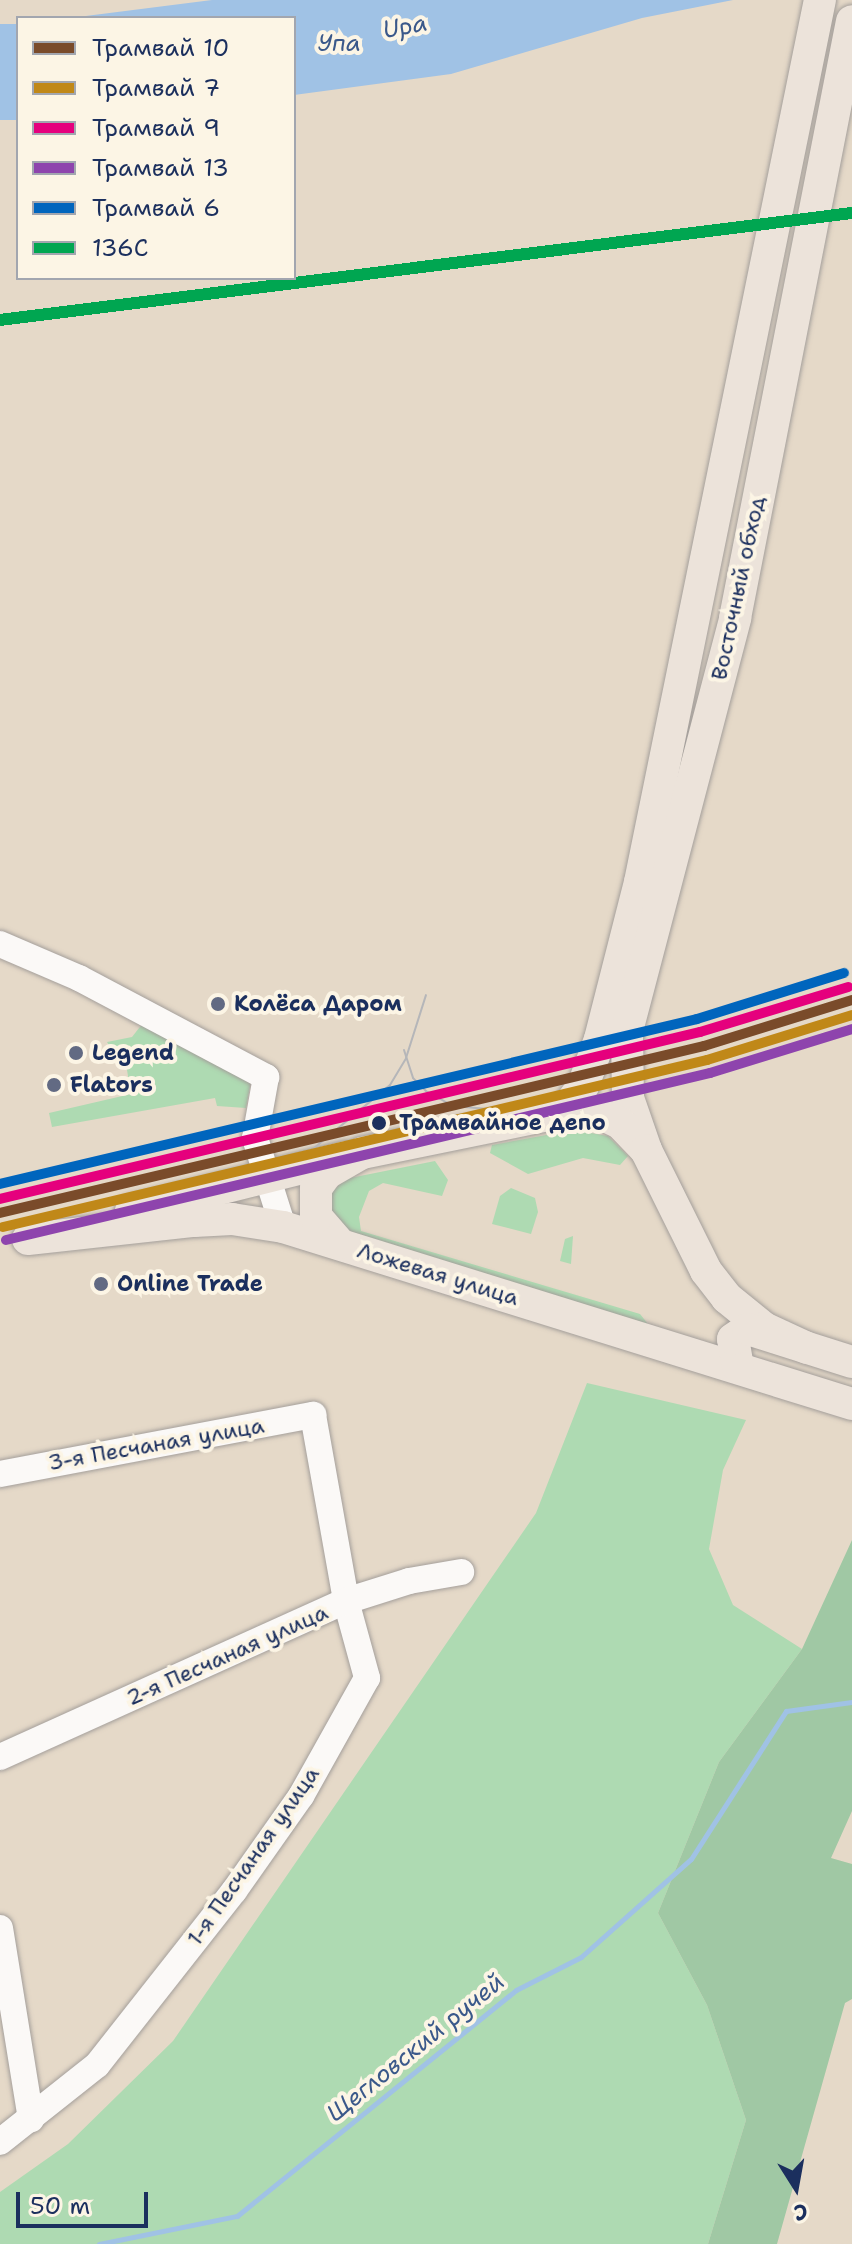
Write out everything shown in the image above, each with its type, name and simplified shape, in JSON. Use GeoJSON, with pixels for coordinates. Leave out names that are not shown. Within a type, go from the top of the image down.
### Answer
{"type":"FeatureCollection","features":[{"type":"Feature","properties":{"kind":"main road","name":"Восточный обход"},"geometry":{"type":"LineString","coordinates":[[564,1112],[583,1086],[600,1039],[640,882],[820,0]]}},
{"type":"Feature","properties":{"kind":"main road","name":"Восточный обход"},"geometry":{"type":"LineString","coordinates":[[646,1150],[628,1098],[627,1031],[735,618],[785,348],[852,21]]}},
{"type":"Feature","properties":{"kind":"main road","name":"Ложевая улица"},"geometry":{"type":"LineString","coordinates":[[807,1348],[764,1328],[727,1298],[706,1271],[646,1150],[620,1123],[601,1114],[564,1112],[362,1153],[327,1173],[316,1188],[316,1217],[339,1243],[852,1404]]}},
{"type":"Feature","properties":{"kind":"main road"},"geometry":{"type":"LineString","coordinates":[[14,1242],[362,1153]]}},
{"type":"Feature","properties":{"kind":"main road"},"geometry":{"type":"LineString","coordinates":[[14,1242],[232,1219],[283,1227],[339,1243]]}},
{"type":"Feature","properties":{"kind":"main road","name":"Ложевая улица"},"geometry":{"type":"LineString","coordinates":[[738,1367],[733,1339],[748,1329],[852,1362]]}},
{"type":"Feature","properties":{"kind":"street"},"geometry":{"type":"LineString","coordinates":[[0,944],[79,978],[266,1077],[254,1120],[263,1176],[283,1227]]}},
{"type":"Feature","properties":{"kind":"street","name":"3-я Песчаная улица"},"geometry":{"type":"LineString","coordinates":[[0,1474],[313,1415]]}},
{"type":"Feature","properties":{"kind":"street","name":"1-я Песчаная улица"},"geometry":{"type":"LineString","coordinates":[[0,2142],[97,2065],[234,1891],[301,1796],[367,1678],[346,1601],[313,1415]]}},
{"type":"Feature","properties":{"kind":"street","name":"2-я Песчаная улица"},"geometry":{"type":"LineString","coordinates":[[0,1757],[346,1601],[461,1572]]}},
{"type":"Feature","properties":{"kind":"street"},"geometry":{"type":"LineString","coordinates":[[0,1928],[31,2120]]}},
{"type":"Feature","properties":{"kind":"green space"},"geometry":{"type":"Polygon","coordinates":[[[143,1023],[251,1081],[246,1108],[217,1106],[215,1098],[52,1127],[49,1113],[131,1094],[124,1052],[114,1054],[107,1042],[132,1037],[143,1023]]]}},
{"type":"Feature","properties":{"kind":"green space"},"geometry":{"type":"Polygon","coordinates":[[[574,1130],[608,1136],[628,1156],[620,1165],[583,1158],[528,1174],[490,1153],[492,1145],[574,1130]]]}},
{"type":"Feature","properties":{"kind":"green space"},"geometry":{"type":"Polygon","coordinates":[[[435,1161],[448,1180],[442,1196],[383,1183],[369,1191],[359,1217],[361,1231],[640,1314],[648,1324],[338,1234],[327,1197],[345,1179],[435,1161]]]}},
{"type":"Feature","properties":{"kind":"green space"},"geometry":{"type":"Polygon","coordinates":[[[511,1188],[535,1198],[538,1212],[531,1234],[492,1224],[500,1196],[511,1188]]]}},
{"type":"Feature","properties":{"kind":"green space"},"geometry":{"type":"Polygon","coordinates":[[[573,1236],[571,1264],[560,1261],[565,1239],[573,1236]]]}},
{"type":"Feature","properties":{"kind":"green space"},"geometry":{"type":"Polygon","coordinates":[[[587,1383],[746,1420],[723,1470],[709,1549],[733,1605],[802,1649],[719,1762],[658,1913],[707,2005],[746,2120],[708,2244],[0,2244],[0,2192],[68,2144],[173,2041],[536,1513],[587,1383]]]}},
{"type":"Feature","properties":{"kind":"green space"},"geometry":{"type":"Polygon","coordinates":[[[852,1540],[852,1811],[831,1858],[852,1864],[852,1999],[845,2003],[777,2244],[708,2244],[746,2120],[707,2005],[658,1913],[719,1762],[802,1649],[852,1540]]]}},
{"type":"Feature","properties":{"kind":"water","name":"Упа"},"geometry":{"type":"Polygon","coordinates":[[[212,0],[733,0],[642,18],[451,74],[296,95],[296,16],[86,16],[212,0]]]}},
{"type":"Feature","properties":{"kind":"water"},"geometry":{"type":"Polygon","coordinates":[[[0,24],[16,24],[16,120],[0,120],[0,24]]]}},
{"type":"Feature","properties":{"kind":"waterway","name":"Щегловский ручей"},"geometry":{"type":"LineString","coordinates":[[99,2244],[237,2216],[516,1990],[581,1957],[691,1859],[786,1711],[852,1702]]}},
{"type":"Feature","properties":{"kind":"tram line","name":"6"},"geometry":{"type":"LineString","coordinates":[[0,1184],[697,1019],[844,973]]}},
{"type":"Feature","properties":{"kind":"tram line","name":"9"},"geometry":{"type":"LineString","coordinates":[[0,1199],[700,1032],[848,987]]}},
{"type":"Feature","properties":{"kind":"tram line"},"geometry":{"type":"LineString","coordinates":[[313,1149],[390,1085],[406,1058],[426,995]]}},
{"type":"Feature","properties":{"kind":"tram line","name":"10"},"geometry":{"type":"LineString","coordinates":[[0,1213],[704,1046],[852,1000]]}},
{"type":"Feature","properties":{"kind":"tram line","name":"7"},"geometry":{"type":"LineString","coordinates":[[3,1227],[707,1060],[852,1015]]}},
{"type":"Feature","properties":{"kind":"tram line","name":"13"},"geometry":{"type":"LineString","coordinates":[[6,1240],[710,1073],[852,1029]]}},
{"type":"Feature","properties":{"kind":"tram line"},"geometry":{"type":"LineString","coordinates":[[404,1050],[413,1078],[426,1091],[453,1106],[485,1109]]}},
{"type":"Feature","properties":{"kind":"transit line","name":"136С"},"geometry":{"type":"LineString","coordinates":[[0,320],[852,213]]}},
{"type":"Feature","properties":{"kind":"place","name":"Колёса Даром"},"geometry":{"type":"Point","coordinates":[218,1004]}},
{"type":"Feature","properties":{"kind":"place","name":"Legend"},"geometry":{"type":"Point","coordinates":[76,1053]}},
{"type":"Feature","properties":{"kind":"place","name":"Flators"},"geometry":{"type":"Point","coordinates":[54,1085]}},
{"type":"Feature","properties":{"kind":"place","name":"Трамвайное депо"},"geometry":{"type":"Point","coordinates":[379,1123]}},
{"type":"Feature","properties":{"kind":"place","name":"Online Trade"},"geometry":{"type":"Point","coordinates":[101,1284]}},
{"type":"Feature","properties":{"kind":"water label","name":"Upa"},"geometry":{"type":"Point","coordinates":[405,27]}}]}
